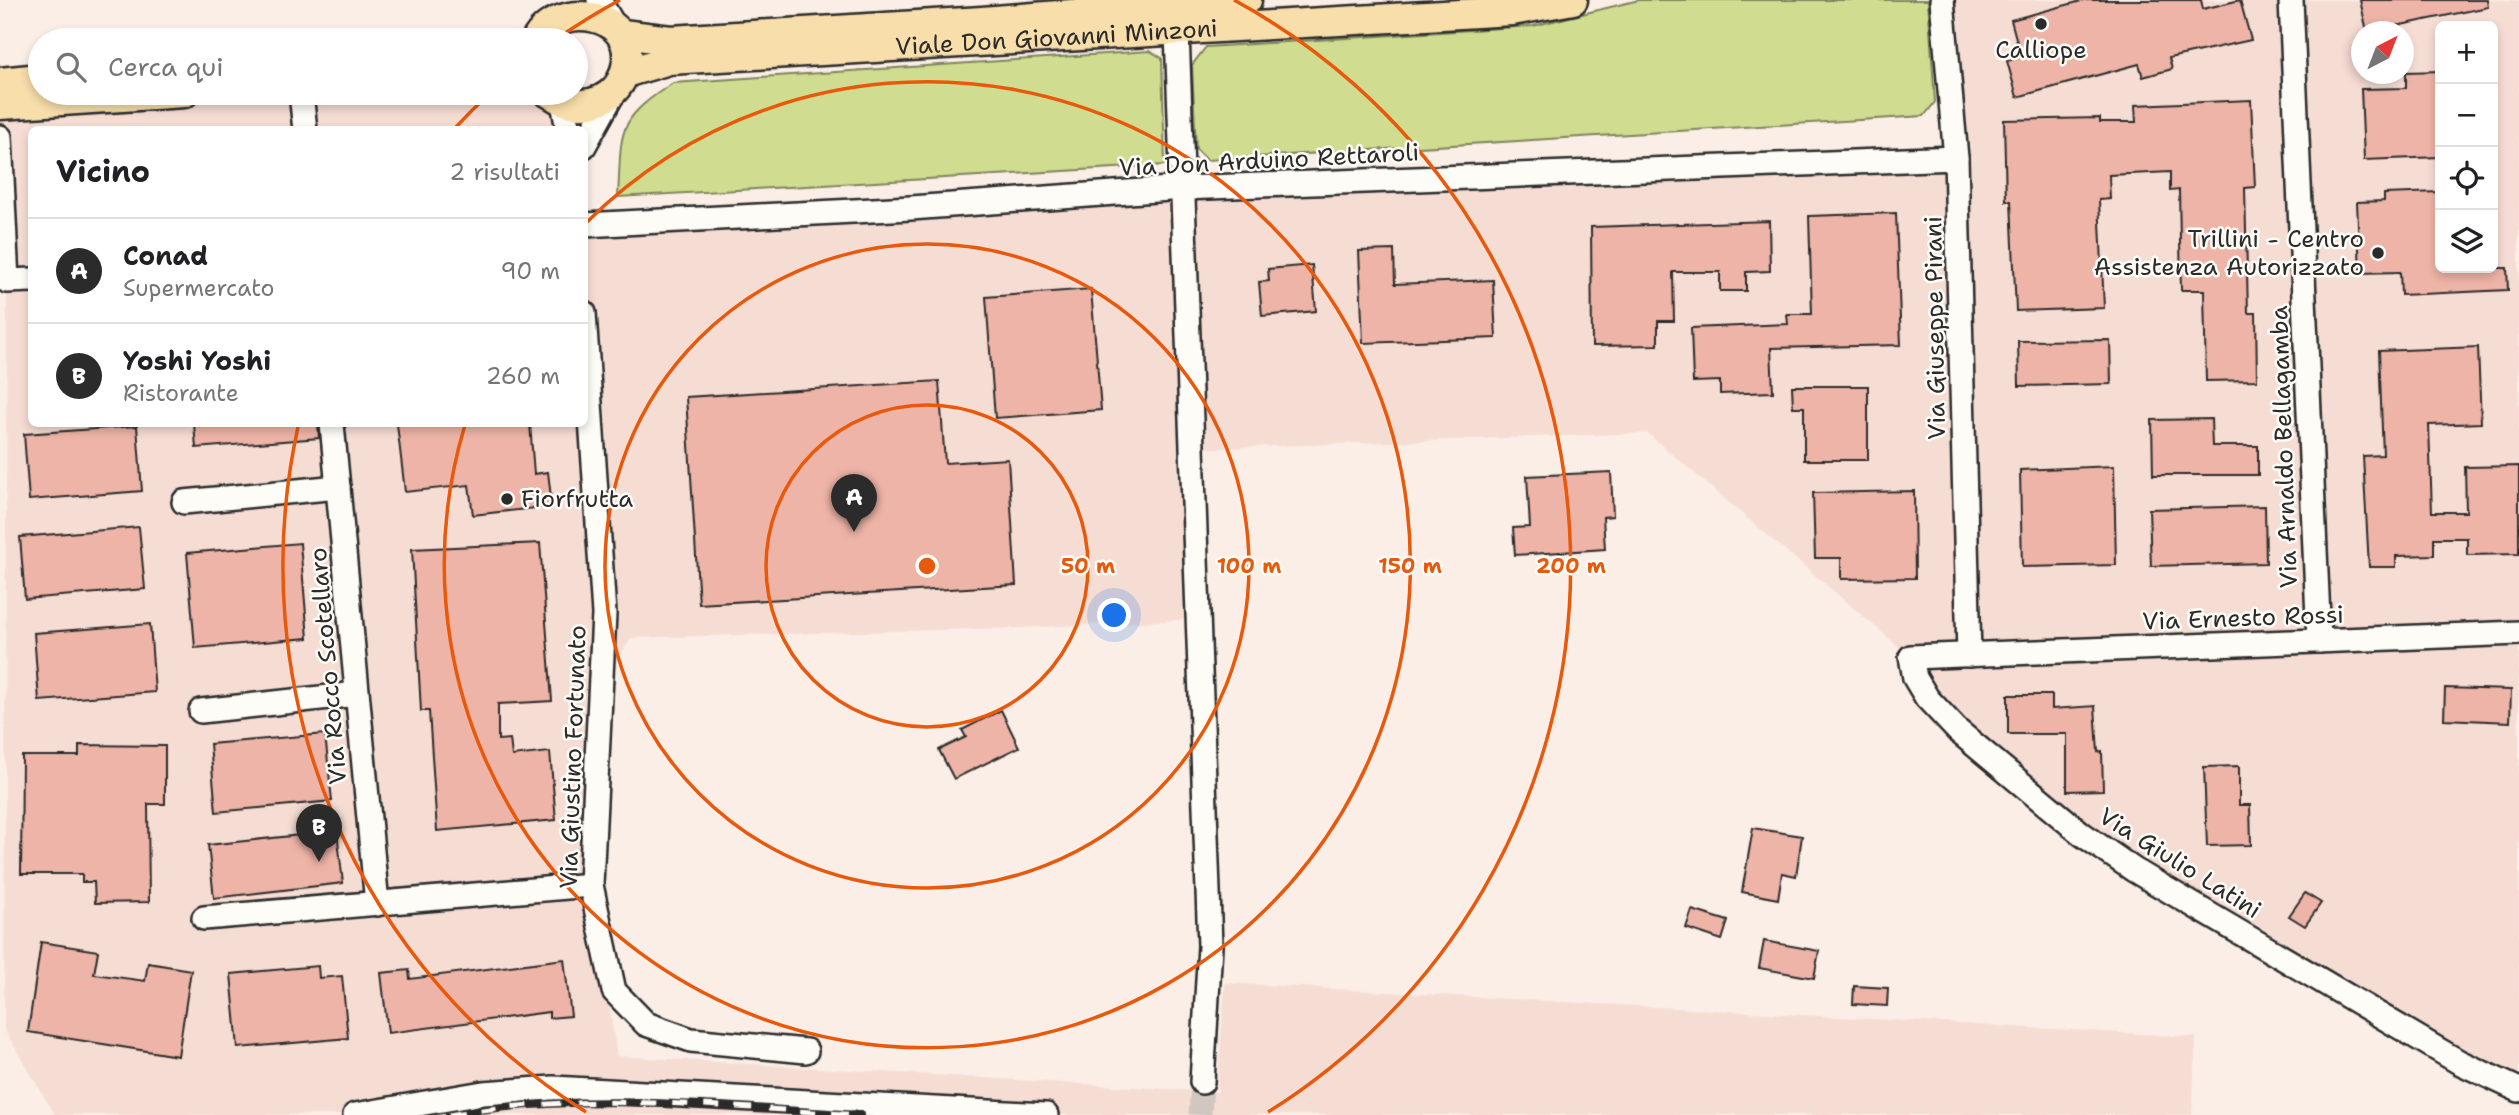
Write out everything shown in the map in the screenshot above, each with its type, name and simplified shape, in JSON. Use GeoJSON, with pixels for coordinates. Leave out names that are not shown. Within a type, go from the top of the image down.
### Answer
{"type":"FeatureCollection","features":[{"type":"Feature","properties":{"kind":"main road","name":"Viale Don Giovanni Minzoni"},"geometry":{"type":"LineString","coordinates":[[550,20],[586,10],[671,40],[982,21],[1247,0]]}},
{"type":"Feature","properties":{"kind":"main road","name":"Viale Don Giovanni Minzoni"},"geometry":{"type":"LineString","coordinates":[[588,102],[591,103],[620,81],[669,60],[1513,11],[1573,0]]}},
{"type":"Feature","properties":{"kind":"main road"},"geometry":{"type":"LineString","coordinates":[[611,18],[628,60],[620,81]]}},
{"type":"Feature","properties":{"kind":"main road"},"geometry":{"type":"LineString","coordinates":[[0,82],[28,80]]}},
{"type":"Feature","properties":{"kind":"main road"},"geometry":{"type":"LineString","coordinates":[[0,105],[28,103]]}},
{"type":"Feature","properties":{"kind":"street","name":"Via Giuseppe Pirani"},"geometry":{"type":"LineString","coordinates":[[1942,0],[1956,158],[1969,655]]}},
{"type":"Feature","properties":{"kind":"street","name":"Via Arnaldo Bellagamba"},"geometry":{"type":"LineString","coordinates":[[2291,0],[2319,641]]}},
{"type":"Feature","properties":{"kind":"street"},"geometry":{"type":"LineString","coordinates":[[1177,32],[1210,946],[1202,1082]]}},
{"type":"Feature","properties":{"kind":"street"},"geometry":{"type":"LineString","coordinates":[[588,139],[620,81]]}},
{"type":"Feature","properties":{"kind":"street"},"geometry":{"type":"LineString","coordinates":[[302,105],[305,126]]}},
{"type":"Feature","properties":{"kind":"street"},"geometry":{"type":"LineString","coordinates":[[557,105],[566,126]]}},
{"type":"Feature","properties":{"kind":"street"},"geometry":{"type":"LineString","coordinates":[[0,137],[7,281],[28,280]]}},
{"type":"Feature","properties":{"kind":"street","name":"Via Don Arduino Rettaroli"},"geometry":{"type":"LineString","coordinates":[[588,225],[911,208],[1183,188],[1956,158]]}},
{"type":"Feature","properties":{"kind":"street","name":"Via Giustino Fortunato"},"geometry":{"type":"LineString","coordinates":[[588,373],[604,614],[591,885],[614,990],[646,1024],[691,1040],[806,1051]]}},
{"type":"Feature","properties":{"kind":"street","name":"Via Rocco Scotellaro"},"geometry":{"type":"LineString","coordinates":[[332,427],[377,904]]}},
{"type":"Feature","properties":{"kind":"street"},"geometry":{"type":"LineString","coordinates":[[184,502],[338,487]]}},
{"type":"Feature","properties":{"kind":"street","name":"Via Ernesto Rossi"},"geometry":{"type":"LineString","coordinates":[[1969,655],[2519,633]]}},
{"type":"Feature","properties":{"kind":"street","name":"Via Giulio Latini"},"geometry":{"type":"LineString","coordinates":[[1969,655],[1911,657],[1915,678],[1927,698],[2000,768],[2082,834],[2134,870],[2459,1062],[2519,1090]]}},
{"type":"Feature","properties":{"kind":"street"},"geometry":{"type":"LineString","coordinates":[[201,711],[357,694]]}},
{"type":"Feature","properties":{"kind":"street"},"geometry":{"type":"LineString","coordinates":[[204,919],[591,885]]}},
{"type":"Feature","properties":{"kind":"street"},"geometry":{"type":"LineString","coordinates":[[355,1115],[483,1093],[553,1088],[1046,1115]]}},
{"type":"Feature","properties":{"kind":"shaded area"},"geometry":{"type":"Polygon","coordinates":[[[1942,0],[2519,0],[2519,1090],[2134,870],[1958,731],[1911,657],[1647,433],[1193,449],[1199,619],[1019,628],[631,638],[601,686],[591,885],[617,1056],[1217,1092],[1225,983],[2196,1037],[2192,1115],[55,1115],[4,1029],[7,281],[0,105],[555,105],[566,126],[28,126],[28,427],[588,427],[588,225],[1956,158],[1942,0]]]}},
{"type":"Feature","properties":{"kind":"green space"},"geometry":{"type":"Polygon","coordinates":[[[1639,0],[1928,0],[1935,102],[1924,116],[1207,160],[1196,149],[1192,65],[1206,47],[1533,26],[1639,0]]]}},
{"type":"Feature","properties":{"kind":"green space"},"geometry":{"type":"Polygon","coordinates":[[[1150,51],[1162,58],[1165,165],[618,197],[620,157],[625,130],[640,108],[673,83],[1150,51]]]}},
{"type":"Feature","properties":{"kind":"building"},"geometry":{"type":"Polygon","coordinates":[[[2085,0],[2201,0],[2203,9],[2240,0],[2251,40],[2169,58],[2172,69],[2143,77],[2139,64],[2017,97],[2007,61],[2021,57],[2011,20],[2085,0]]]}},
{"type":"Feature","properties":{"kind":"building"},"geometry":{"type":"Polygon","coordinates":[[[2360,0],[2487,0],[2488,7],[2414,22],[2365,21],[2360,0]]]}},
{"type":"Feature","properties":{"kind":"building"},"geometry":{"type":"Polygon","coordinates":[[[2435,71],[2435,157],[2364,160],[2361,89],[2406,88],[2406,84],[2414,84],[2414,72],[2435,71]]]}},
{"type":"Feature","properties":{"kind":"building"},"geometry":{"type":"Polygon","coordinates":[[[2251,100],[2255,187],[2245,188],[2248,313],[2256,313],[2257,380],[2206,381],[2204,290],[2181,290],[2179,190],[2170,191],[2170,172],[2109,175],[2110,199],[2099,200],[2104,308],[2016,311],[2011,201],[2006,201],[2004,120],[2100,118],[2100,122],[2136,122],[2135,105],[2251,100]]]}},
{"type":"Feature","properties":{"kind":"building"},"geometry":{"type":"Polygon","coordinates":[[[2435,192],[2435,273],[2498,273],[2498,268],[2507,268],[2508,290],[2401,295],[2400,272],[2360,273],[2357,202],[2384,201],[2384,194],[2435,192]]]}},
{"type":"Feature","properties":{"kind":"building"},"geometry":{"type":"Polygon","coordinates":[[[1896,213],[1901,345],[1771,348],[1773,392],[1720,394],[1720,381],[1693,382],[1691,328],[1788,324],[1787,314],[1812,314],[1809,216],[1896,213]]]}},
{"type":"Feature","properties":{"kind":"building"},"geometry":{"type":"Polygon","coordinates":[[[1769,221],[1770,271],[1746,272],[1746,291],[1720,291],[1720,272],[1673,272],[1674,321],[1658,321],[1658,345],[1592,346],[1591,227],[1769,221]]]}},
{"type":"Feature","properties":{"kind":"building"},"geometry":{"type":"Polygon","coordinates":[[[1394,250],[1395,284],[1493,280],[1496,338],[1363,343],[1359,251],[1394,250]]]}},
{"type":"Feature","properties":{"kind":"building"},"geometry":{"type":"Polygon","coordinates":[[[1312,265],[1316,311],[1262,316],[1259,282],[1269,281],[1268,269],[1312,265]]]}},
{"type":"Feature","properties":{"kind":"building"},"geometry":{"type":"Polygon","coordinates":[[[1091,289],[1101,410],[995,418],[986,297],[1091,289]]]}},
{"type":"Feature","properties":{"kind":"building"},"geometry":{"type":"Polygon","coordinates":[[[2110,340],[2111,384],[2019,386],[2018,341],[2110,340]]]}},
{"type":"Feature","properties":{"kind":"building"},"geometry":{"type":"Polygon","coordinates":[[[2478,347],[2481,423],[2429,425],[2432,512],[2466,512],[2465,467],[2519,466],[2519,554],[2467,555],[2467,538],[2434,538],[2434,555],[2396,556],[2396,567],[2369,567],[2363,456],[2383,455],[2379,351],[2478,347]]]}},
{"type":"Feature","properties":{"kind":"building"},"geometry":{"type":"Polygon","coordinates":[[[939,381],[945,463],[1008,459],[1016,585],[699,604],[686,397],[939,381]]]}},
{"type":"Feature","properties":{"kind":"building"},"geometry":{"type":"Polygon","coordinates":[[[1792,386],[1868,386],[1868,460],[1804,460],[1804,407],[1793,407],[1792,386]]]}},
{"type":"Feature","properties":{"kind":"building"},"geometry":{"type":"Polygon","coordinates":[[[2211,419],[2212,446],[2258,446],[2258,475],[2153,475],[2152,420],[2211,419]]]}},
{"type":"Feature","properties":{"kind":"building"},"geometry":{"type":"Polygon","coordinates":[[[137,427],[142,491],[29,500],[24,434],[137,427]]]}},
{"type":"Feature","properties":{"kind":"building"},"geometry":{"type":"Polygon","coordinates":[[[194,427],[318,427],[319,438],[196,448],[194,427]]]}},
{"type":"Feature","properties":{"kind":"building"},"geometry":{"type":"Polygon","coordinates":[[[397,427],[530,427],[534,474],[548,472],[552,506],[473,515],[469,485],[405,492],[397,427]]]}},
{"type":"Feature","properties":{"kind":"building"},"geometry":{"type":"Polygon","coordinates":[[[2114,466],[2116,565],[2022,567],[2020,470],[2114,466]]]}},
{"type":"Feature","properties":{"kind":"building"},"geometry":{"type":"Polygon","coordinates":[[[1611,472],[1613,516],[1603,517],[1605,549],[1515,555],[1513,528],[1530,527],[1527,476],[1611,472]]]}},
{"type":"Feature","properties":{"kind":"building"},"geometry":{"type":"Polygon","coordinates":[[[1914,491],[1915,578],[1841,579],[1841,558],[1815,558],[1813,493],[1914,491]]]}},
{"type":"Feature","properties":{"kind":"building"},"geometry":{"type":"Polygon","coordinates":[[[2265,506],[2266,563],[2151,566],[2149,509],[2265,506]]]}},
{"type":"Feature","properties":{"kind":"building"},"geometry":{"type":"Polygon","coordinates":[[[139,527],[145,589],[25,599],[20,537],[139,527]]]}},
{"type":"Feature","properties":{"kind":"building"},"geometry":{"type":"Polygon","coordinates":[[[300,543],[308,638],[195,648],[187,553],[300,543]]]}},
{"type":"Feature","properties":{"kind":"building"},"geometry":{"type":"Polygon","coordinates":[[[540,543],[552,701],[498,704],[498,740],[510,739],[512,756],[550,752],[556,820],[437,831],[429,711],[421,711],[412,549],[540,543]]]}},
{"type":"Feature","properties":{"kind":"building"},"geometry":{"type":"Polygon","coordinates":[[[150,624],[155,692],[39,701],[34,633],[150,624]]]}},
{"type":"Feature","properties":{"kind":"building"},"geometry":{"type":"Polygon","coordinates":[[[2445,688],[2511,690],[2510,722],[2444,719],[2445,688]]]}},
{"type":"Feature","properties":{"kind":"building"},"geometry":{"type":"Polygon","coordinates":[[[2008,695],[2052,695],[2052,709],[2095,706],[2098,752],[2102,751],[2103,790],[2067,791],[2067,734],[2008,734],[2008,695]]]}},
{"type":"Feature","properties":{"kind":"building"},"geometry":{"type":"Polygon","coordinates":[[[1001,710],[1019,747],[954,779],[939,750],[966,737],[962,730],[1001,710]]]}},
{"type":"Feature","properties":{"kind":"building"},"geometry":{"type":"Polygon","coordinates":[[[325,734],[332,801],[216,812],[210,744],[325,734]]]}},
{"type":"Feature","properties":{"kind":"building"},"geometry":{"type":"Polygon","coordinates":[[[79,745],[165,746],[165,804],[148,804],[149,902],[95,903],[94,882],[82,882],[82,874],[21,874],[22,756],[79,756],[79,745]]]}},
{"type":"Feature","properties":{"kind":"building"},"geometry":{"type":"Polygon","coordinates":[[[2239,766],[2239,805],[2250,805],[2251,845],[2207,846],[2204,767],[2239,766]]]}},
{"type":"Feature","properties":{"kind":"building"},"geometry":{"type":"Polygon","coordinates":[[[1753,828],[1802,836],[1796,876],[1782,873],[1778,899],[1742,892],[1753,828]]]}},
{"type":"Feature","properties":{"kind":"building"},"geometry":{"type":"Polygon","coordinates":[[[337,831],[343,883],[214,898],[208,845],[337,831]]]}},
{"type":"Feature","properties":{"kind":"building"},"geometry":{"type":"Polygon","coordinates":[[[2305,893],[2321,903],[2305,926],[2289,916],[2305,893]]]}},
{"type":"Feature","properties":{"kind":"building"},"geometry":{"type":"Polygon","coordinates":[[[1692,910],[1728,921],[1722,940],[1686,928],[1692,910]]]}},
{"type":"Feature","properties":{"kind":"building"},"geometry":{"type":"Polygon","coordinates":[[[1764,941],[1819,951],[1814,978],[1759,968],[1764,941]]]}},
{"type":"Feature","properties":{"kind":"building"},"geometry":{"type":"Polygon","coordinates":[[[41,942],[98,951],[94,974],[145,981],[148,963],[191,970],[178,1056],[28,1032],[41,942]]]}},
{"type":"Feature","properties":{"kind":"building"},"geometry":{"type":"Polygon","coordinates":[[[564,959],[571,1016],[549,1018],[549,1012],[388,1033],[381,973],[409,970],[410,979],[564,959]]]}},
{"type":"Feature","properties":{"kind":"building"},"geometry":{"type":"Polygon","coordinates":[[[318,966],[319,978],[342,976],[348,1038],[238,1048],[231,974],[318,966]]]}},
{"type":"Feature","properties":{"kind":"building"},"geometry":{"type":"Polygon","coordinates":[[[1854,986],[1888,988],[1887,1006],[1853,1004],[1854,986]]]}},
{"type":"Feature","properties":{"kind":"tunnel"},"geometry":{"type":"LineString","coordinates":[[1200,1115],[1202,1082]]}},
{"type":"Feature","properties":{"kind":"railway"},"geometry":{"type":"LineString","coordinates":[[449,1115],[500,1108],[603,1102],[706,1105],[860,1115]]}},
{"type":"Feature","properties":{"kind":"place","name":"Calliope"},"geometry":{"type":"Point","coordinates":[2041,24]}},
{"type":"Feature","properties":{"kind":"place","name":"Trillini - Centro Assistenza Autorizzato"},"geometry":{"type":"Point","coordinates":[2378,253]}},
{"type":"Feature","properties":{"kind":"place","name":"Fiorfrutta"},"geometry":{"type":"Point","coordinates":[507,499]}},
{"type":"Feature","properties":{"kind":"place","name":"Conad"},"geometry":{"type":"Point","coordinates":[854,532]}},
{"type":"Feature","properties":{"kind":"place","name":"Yoshi Yoshi"},"geometry":{"type":"Point","coordinates":[319,862]}}]}
